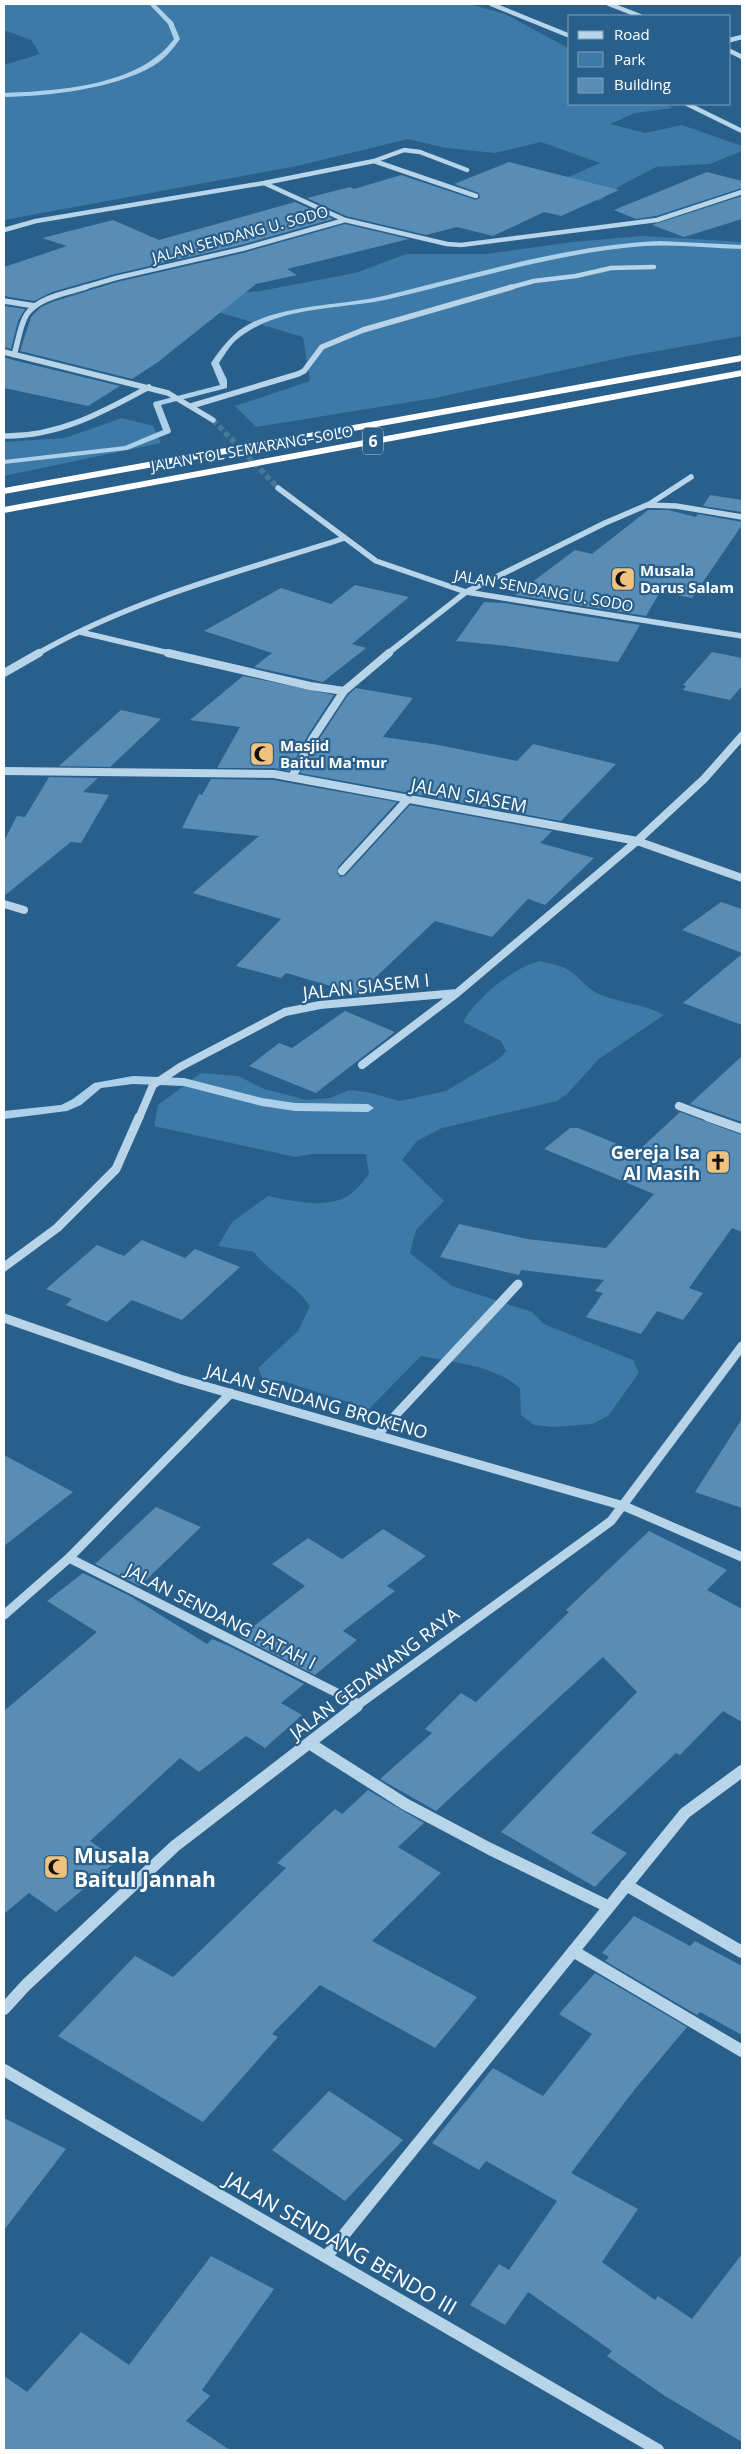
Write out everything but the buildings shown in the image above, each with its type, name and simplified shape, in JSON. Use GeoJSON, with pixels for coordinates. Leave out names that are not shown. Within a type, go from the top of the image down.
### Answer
{"type":"FeatureCollection","features":[{"type":"Feature","properties":{"kind":"highway","name":"JALAN TOL SEMARANG–SOLO"},"geometry":{"type":"LineString","coordinates":[[4,491],[742,358]]}},
{"type":"Feature","properties":{"kind":"highway","name":"JALAN TOL SEMARANG–SOLO"},"geometry":{"type":"LineString","coordinates":[[4,510],[742,373]]}},
{"type":"Feature","properties":{"kind":"street"},"geometry":{"type":"LineString","coordinates":[[491,4],[568,35]]}},
{"type":"Feature","properties":{"kind":"street"},"geometry":{"type":"LineString","coordinates":[[609,4],[637,15]]}},
{"type":"Feature","properties":{"kind":"street"},"geometry":{"type":"LineString","coordinates":[[689,105],[720,122],[742,131]]}},
{"type":"Feature","properties":{"kind":"street"},"geometry":{"type":"LineString","coordinates":[[4,230],[36,221],[264,183],[374,161],[404,150],[412,150],[467,170]]}},
{"type":"Feature","properties":{"kind":"street"},"geometry":{"type":"LineString","coordinates":[[374,161],[476,196]]}},
{"type":"Feature","properties":{"kind":"street"},"geometry":{"type":"LineString","coordinates":[[264,183],[345,220]]}},
{"type":"Feature","properties":{"kind":"street","name":"JALAN SENDANG U. SODO"},"geometry":{"type":"LineString","coordinates":[[34,306],[48,299],[116,278],[242,249],[345,220],[447,244],[461,245],[657,220],[742,192]]}},
{"type":"Feature","properties":{"kind":"street"},"geometry":{"type":"LineString","coordinates":[[191,406],[293,376],[304,371],[322,347],[363,330],[534,281],[576,276],[611,268],[654,267]]}},
{"type":"Feature","properties":{"kind":"street"},"geometry":{"type":"LineString","coordinates":[[4,301],[34,306]]}},
{"type":"Feature","properties":{"kind":"street"},"geometry":{"type":"LineString","coordinates":[[14,355],[26,315],[34,306]]}},
{"type":"Feature","properties":{"kind":"street"},"geometry":{"type":"LineString","coordinates":[[4,352],[168,393],[213,420]]}},
{"type":"Feature","properties":{"kind":"street"},"geometry":{"type":"LineString","coordinates":[[4,436],[39,435],[66,426],[114,406],[149,387]]}},
{"type":"Feature","properties":{"kind":"street"},"geometry":{"type":"LineString","coordinates":[[292,778],[313,738],[344,691],[394,648],[466,592],[542,556],[605,522],[647,505],[691,477]]}},
{"type":"Feature","properties":{"kind":"street","name":"JALAN SENDANG U. SODO"},"geometry":{"type":"LineString","coordinates":[[278,488],[376,561],[466,592],[742,636]]}},
{"type":"Feature","properties":{"kind":"street"},"geometry":{"type":"LineString","coordinates":[[647,505],[676,506],[742,517]]}},
{"type":"Feature","properties":{"kind":"street"},"geometry":{"type":"LineString","coordinates":[[4,672],[80,632],[175,593],[344,538]]}},
{"type":"Feature","properties":{"kind":"street"},"geometry":{"type":"LineString","coordinates":[[80,632],[310,686],[344,691]]}},
{"type":"Feature","properties":{"kind":"street"},"geometry":{"type":"LineString","coordinates":[[362,1065],[457,993],[637,842],[704,779],[742,736]]}},
{"type":"Feature","properties":{"kind":"street","name":"JALAN SIASEM"},"geometry":{"type":"LineString","coordinates":[[4,771],[274,774],[637,842],[742,878]]}},
{"type":"Feature","properties":{"kind":"street"},"geometry":{"type":"LineString","coordinates":[[342,871],[408,799]]}},
{"type":"Feature","properties":{"kind":"street"},"geometry":{"type":"LineString","coordinates":[[4,904],[24,910]]}},
{"type":"Feature","properties":{"kind":"street","name":"JALAN SIASEM I"},"geometry":{"type":"LineString","coordinates":[[116,1169],[153,1085],[180,1067],[285,1012],[320,1005],[457,993]]}},
{"type":"Feature","properties":{"kind":"street"},"geometry":{"type":"LineString","coordinates":[[679,1106],[742,1129]]}},
{"type":"Feature","properties":{"kind":"street"},"geometry":{"type":"LineString","coordinates":[[4,1267],[57,1228],[116,1169]]}},
{"type":"Feature","properties":{"kind":"street"},"geometry":{"type":"LineString","coordinates":[[377,1435],[518,1284]]}},
{"type":"Feature","properties":{"kind":"street","name":"JALAN SENDANG BROKENO"},"geometry":{"type":"LineString","coordinates":[[4,1318],[180,1379],[624,1506],[742,1557]]}},
{"type":"Feature","properties":{"kind":"street","name":"JALAN GEDAWANG RAYA"},"geometry":{"type":"LineString","coordinates":[[4,2009],[26,1985],[174,1846],[359,1704],[611,1521],[742,1346]]}},
{"type":"Feature","properties":{"kind":"street"},"geometry":{"type":"LineString","coordinates":[[4,1615],[69,1558],[231,1394]]}},
{"type":"Feature","properties":{"kind":"street","name":"JALAN SENDANG PATAH I"},"geometry":{"type":"LineString","coordinates":[[69,1558],[359,1704]]}},
{"type":"Feature","properties":{"kind":"street"},"geometry":{"type":"LineString","coordinates":[[308,1743],[406,1804],[490,1849],[610,1907]]}},
{"type":"Feature","properties":{"kind":"street"},"geometry":{"type":"LineString","coordinates":[[326,2257],[685,1813],[742,1771]]}},
{"type":"Feature","properties":{"kind":"street"},"geometry":{"type":"LineString","coordinates":[[626,1885],[742,1952]]}},
{"type":"Feature","properties":{"kind":"street"},"geometry":{"type":"LineString","coordinates":[[573,1951],[742,2051]]}},
{"type":"Feature","properties":{"kind":"street","name":"JALAN SENDANG BENDO III"},"geometry":{"type":"LineString","coordinates":[[4,2070],[658,2450]]}},
{"type":"Feature","properties":{"kind":"green space"},"geometry":{"type":"Polygon","coordinates":[[[4,4],[469,4],[505,14],[568,48],[568,105],[668,105],[673,108],[635,113],[610,124],[645,133],[682,125],[742,146],[742,151],[710,164],[656,167],[620,186],[599,201],[543,188],[600,163],[541,142],[495,153],[446,148],[408,139],[297,166],[4,220],[4,65],[40,54],[31,40],[4,30],[4,4]]]}},
{"type":"Feature","properties":{"kind":"green space"},"geometry":{"type":"Polygon","coordinates":[[[642,236],[742,242],[742,336],[624,357],[435,398],[256,427],[235,406],[310,381],[303,337],[211,310],[207,295],[260,291],[355,273],[406,254],[486,254],[572,242],[642,236]]]}},
{"type":"Feature","properties":{"kind":"green space"},"geometry":{"type":"Polygon","coordinates":[[[122,418],[153,426],[161,443],[4,476],[4,442],[65,438],[122,418]]]}},
{"type":"Feature","properties":{"kind":"green space"},"geometry":{"type":"Polygon","coordinates":[[[540,961],[567,969],[601,995],[649,1008],[664,1015],[599,1059],[567,1094],[557,1101],[442,1128],[417,1141],[402,1160],[444,1201],[416,1230],[410,1253],[452,1286],[532,1312],[544,1324],[633,1360],[639,1373],[608,1416],[592,1424],[553,1427],[534,1425],[521,1415],[520,1388],[498,1374],[474,1366],[421,1356],[369,1409],[283,1381],[263,1380],[258,1368],[298,1331],[310,1306],[297,1291],[267,1266],[254,1252],[218,1246],[232,1222],[268,1196],[312,1203],[323,1203],[344,1198],[355,1190],[369,1174],[366,1154],[312,1154],[295,1157],[154,1126],[158,1105],[201,1073],[238,1076],[264,1089],[307,1100],[330,1098],[349,1090],[367,1092],[400,1101],[446,1091],[499,1059],[506,1051],[501,1041],[463,1022],[469,1013],[497,985],[519,970],[540,961]]]}},
{"type":"Feature","properties":{"kind":"waterway"},"geometry":{"type":"LineString","coordinates":[[4,95],[42,92],[88,85],[133,73],[151,64],[167,52],[177,39],[171,23],[152,4]]}},
{"type":"Feature","properties":{"kind":"waterway"},"geometry":{"type":"LineString","coordinates":[[4,462],[127,448],[167,431],[157,404],[224,386],[215,363],[236,336],[251,326],[269,318],[309,309],[370,301],[540,259],[602,249],[660,243],[742,247]]}},
{"type":"Feature","properties":{"kind":"waterway"},"geometry":{"type":"LineString","coordinates":[[4,1115],[63,1108],[77,1102],[98,1085],[133,1080],[184,1082],[262,1102],[295,1107],[368,1108]]}},
{"type":"Feature","properties":{"kind":"tunnel"},"geometry":{"type":"LineString","coordinates":[[213,420],[278,488]]}},
{"type":"Feature","properties":{"kind":"place","name":"Musala Darus Salam"},"geometry":{"type":"Point","coordinates":[623,579]}},
{"type":"Feature","properties":{"kind":"place","name":"Masjid Baitul Ma'mur"},"geometry":{"type":"Point","coordinates":[262,754]}},
{"type":"Feature","properties":{"kind":"place","name":"Gereja Isa Al Masih"},"geometry":{"type":"Point","coordinates":[718,1162]}},
{"type":"Feature","properties":{"kind":"place","name":"Musala Baitul Jannah"},"geometry":{"type":"Point","coordinates":[56,1867]}}]}
